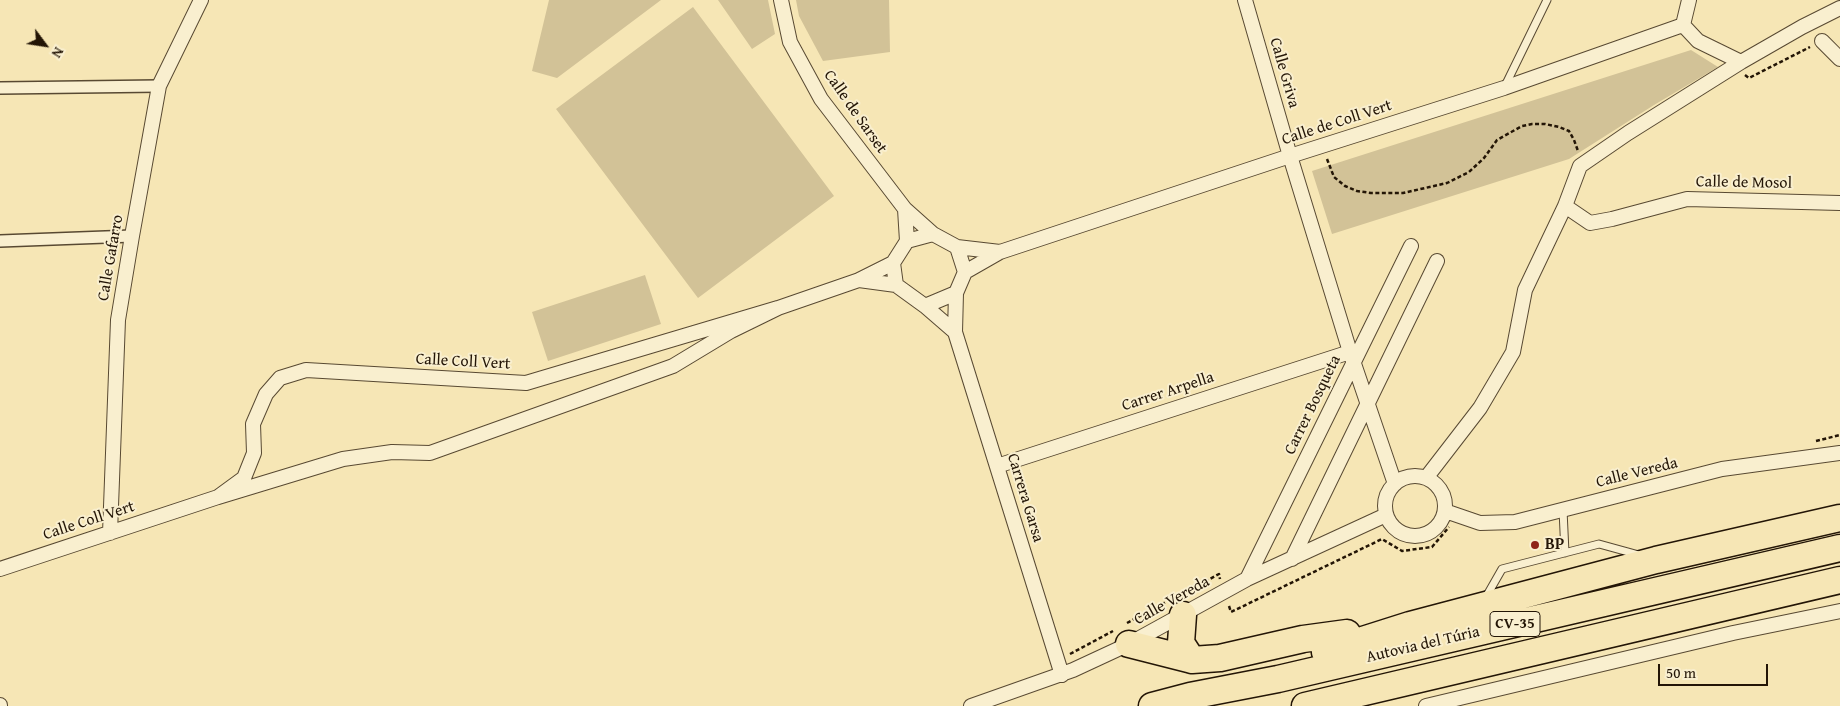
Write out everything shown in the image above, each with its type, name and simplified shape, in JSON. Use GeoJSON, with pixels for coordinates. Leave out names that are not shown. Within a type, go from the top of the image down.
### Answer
{"type":"FeatureCollection","features":[{"type":"Feature","properties":{"kind":"highway"},"geometry":{"type":"LineString","coordinates":[[1190,696],[1247,670],[1323,652],[1410,626],[1656,560],[1840,518]]}},
{"type":"Feature","properties":{"kind":"highway","name":"Autovia del Túria"},"geometry":{"type":"LineString","coordinates":[[1152,706],[1190,696],[1278,679],[1840,548]]}},
{"type":"Feature","properties":{"kind":"highway","name":"Autovia del Túria"},"geometry":{"type":"LineString","coordinates":[[1305,706],[1840,580]]}},
{"type":"Feature","properties":{"kind":"highway"},"geometry":{"type":"LineString","coordinates":[[1176,604],[1181,643],[1192,660]]}},
{"type":"Feature","properties":{"kind":"highway"},"geometry":{"type":"LineString","coordinates":[[1124,632],[1192,660],[1220,658],[1303,639],[1410,626]]}},
{"type":"Feature","properties":{"kind":"street","name":"Calle Gafarro"},"geometry":{"type":"LineString","coordinates":[[110,533],[118,320],[132,236],[159,86],[201,0]]}},
{"type":"Feature","properties":{"kind":"street","name":"Calle de Sarset"},"geometry":{"type":"LineString","coordinates":[[781,0],[790,42],[820,99],[905,209],[933,234]]}},
{"type":"Feature","properties":{"kind":"street","name":"Calle Griva"},"geometry":{"type":"LineString","coordinates":[[1245,0],[1290,156],[1352,357],[1395,484]]}},
{"type":"Feature","properties":{"kind":"street"},"geometry":{"type":"LineString","coordinates":[[1690,0],[1683,25],[1698,41],[1741,62]]}},
{"type":"Feature","properties":{"kind":"street"},"geometry":{"type":"LineString","coordinates":[[1426,478],[1480,408],[1513,352],[1525,290],[1565,206],[1582,164],[1741,62],[1802,27],[1840,8]]}},
{"type":"Feature","properties":{"kind":"street","name":"Calle de Coll Vert"},"geometry":{"type":"LineString","coordinates":[[965,272],[1000,252],[1290,156],[1504,88],[1683,25]]}},
{"type":"Feature","properties":{"kind":"street"},"geometry":{"type":"LineString","coordinates":[[1822,41],[1840,59]]}},
{"type":"Feature","properties":{"kind":"street"},"geometry":{"type":"LineString","coordinates":[[0,88],[159,86]]}},
{"type":"Feature","properties":{"kind":"street","name":"Calle de Mosol"},"geometry":{"type":"LineString","coordinates":[[1565,206],[1590,223],[1686,199],[1840,203]]}},
{"type":"Feature","properties":{"kind":"street"},"geometry":{"type":"LineString","coordinates":[[905,209],[907,241],[893,264],[896,285],[925,306],[955,332]]}},
{"type":"Feature","properties":{"kind":"street"},"geometry":{"type":"LineString","coordinates":[[907,241],[933,234],[957,247],[965,272],[956,293],[925,306]]}},
{"type":"Feature","properties":{"kind":"street"},"geometry":{"type":"LineString","coordinates":[[0,241],[132,236]]}},
{"type":"Feature","properties":{"kind":"street","name":"Carrer Bosqueta"},"geometry":{"type":"LineString","coordinates":[[1247,579],[1352,357],[1411,246]]}},
{"type":"Feature","properties":{"kind":"street","name":"Calle de Coll Vert"},"geometry":{"type":"LineString","coordinates":[[957,247],[1000,252]]}},
{"type":"Feature","properties":{"kind":"street"},"geometry":{"type":"LineString","coordinates":[[1292,558],[1437,261]]}},
{"type":"Feature","properties":{"kind":"street","name":"Calle Coll Vert"},"geometry":{"type":"LineString","coordinates":[[218,497],[244,478],[254,454],[252,424],[266,394],[280,378],[306,370],[526,383],[778,308],[859,280],[893,264]]}},
{"type":"Feature","properties":{"kind":"street","name":"Calle Coll Vert"},"geometry":{"type":"LineString","coordinates":[[859,280],[896,285]]}},
{"type":"Feature","properties":{"kind":"street","name":"Carrera Garsa"},"geometry":{"type":"LineString","coordinates":[[956,293],[955,332],[1062,675]]}},
{"type":"Feature","properties":{"kind":"street","name":"Calle Coll Vert"},"geometry":{"type":"LineString","coordinates":[[0,569],[218,497],[343,459],[392,452],[430,453],[673,366],[730,331],[778,308]]}},
{"type":"Feature","properties":{"kind":"street","name":"Carrer Arpella"},"geometry":{"type":"LineString","coordinates":[[996,466],[1352,357]]}},
{"type":"Feature","properties":{"kind":"street","name":"Calle Vereda"},"geometry":{"type":"LineString","coordinates":[[1445,512],[1480,523],[1515,522],[1722,469],[1840,453]]}},
{"type":"Feature","properties":{"kind":"street"},"geometry":{"type":"LineString","coordinates":[[1409,476],[1426,478],[1435,483],[1442,491],[1445,501],[1445,512],[1442,521],[1427,534],[1407,535],[1398,531],[1391,524],[1386,515],[1386,498],[1395,484],[1402,479],[1409,476]]}},
{"type":"Feature","properties":{"kind":"street","name":"Calle Vereda"},"geometry":{"type":"LineString","coordinates":[[970,706],[1062,675],[1124,632],[1176,604],[1224,592],[1247,579],[1386,515]]}},
{"type":"Feature","properties":{"kind":"street"},"geometry":{"type":"LineString","coordinates":[[1426,706],[1733,633],[1840,611]]}},
{"type":"Feature","properties":{"kind":"lane"},"geometry":{"type":"LineString","coordinates":[[1504,88],[1547,0]]}},
{"type":"Feature","properties":{"kind":"lane"},"geometry":{"type":"LineString","coordinates":[[1563,510],[1565,553]]}},
{"type":"Feature","properties":{"kind":"lane"},"geometry":{"type":"LineString","coordinates":[[1481,608],[1502,569],[1599,544],[1656,560]]}},
{"type":"Feature","properties":{"kind":"path"},"geometry":{"type":"LineString","coordinates":[[1322,146],[1334,177],[1345,186],[1357,191],[1370,193],[1403,193],[1448,183],[1469,172],[1484,158],[1497,140],[1516,129],[1532,124],[1552,125],[1569,131],[1582,164]]}},
{"type":"Feature","properties":{"kind":"path"},"geometry":{"type":"LineString","coordinates":[[1813,441],[1840,435]]}},
{"type":"Feature","properties":{"kind":"path"},"geometry":{"type":"LineString","coordinates":[[1057,660],[1124,632],[1176,604],[1219,574],[1231,612],[1382,539],[1402,552],[1432,547],[1449,527]]}},
{"type":"Feature","properties":{"kind":"shaded area"},"geometry":{"type":"Polygon","coordinates":[[[549,0],[661,0],[557,78],[532,71],[549,0]]]}},
{"type":"Feature","properties":{"kind":"shaded area"},"geometry":{"type":"Polygon","coordinates":[[[718,0],[768,0],[775,34],[752,49],[718,0]]]}},
{"type":"Feature","properties":{"kind":"shaded area"},"geometry":{"type":"Polygon","coordinates":[[[796,0],[889,0],[890,52],[823,61],[799,16],[796,0]]]}},
{"type":"Feature","properties":{"kind":"shaded area"},"geometry":{"type":"Polygon","coordinates":[[[693,7],[834,196],[698,298],[556,109],[693,7]]]}},
{"type":"Feature","properties":{"kind":"shaded area"},"geometry":{"type":"Polygon","coordinates":[[[1691,50],[1718,67],[1569,159],[1332,234],[1312,171],[1691,50]]]}},
{"type":"Feature","properties":{"kind":"shaded area"},"geometry":{"type":"Polygon","coordinates":[[[645,275],[661,324],[548,361],[532,312],[645,275]]]}},
{"type":"Feature","properties":{"kind":"place","name":"BP"},"geometry":{"type":"Point","coordinates":[1535,545]}}]}
